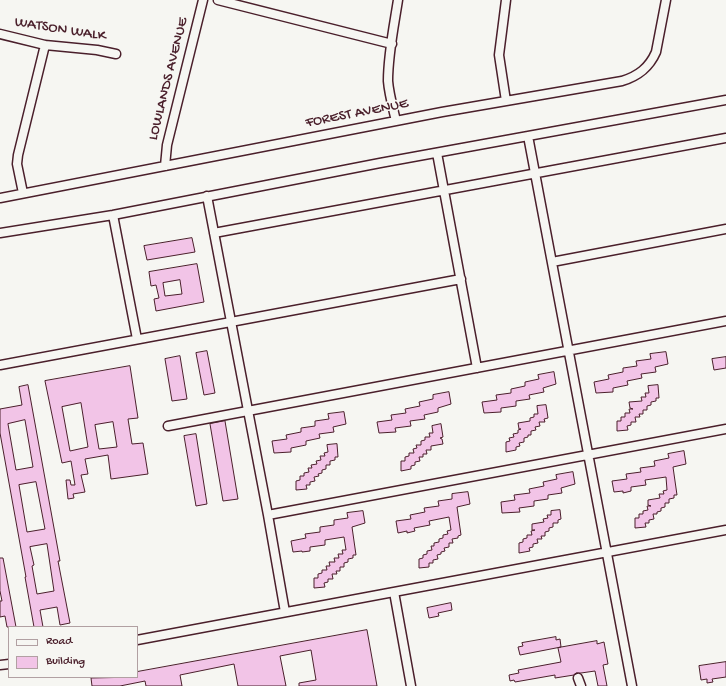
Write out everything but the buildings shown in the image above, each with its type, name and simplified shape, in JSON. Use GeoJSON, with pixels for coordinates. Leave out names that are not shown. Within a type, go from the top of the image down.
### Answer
{"type":"FeatureCollection","features":[{"type":"Feature","properties":{"kind":"street","name":"LOWLANDS AVENUE"},"geometry":{"type":"LineString","coordinates":[[165,166],[167,145],[203,0]]}},
{"type":"Feature","properties":{"kind":"street"},"geometry":{"type":"LineString","coordinates":[[218,0],[392,44]]}},
{"type":"Feature","properties":{"kind":"street"},"geometry":{"type":"LineString","coordinates":[[396,121],[389,85],[392,44],[398,0]]}},
{"type":"Feature","properties":{"kind":"street"},"geometry":{"type":"LineString","coordinates":[[506,0],[499,56],[506,102]]}},
{"type":"Feature","properties":{"kind":"street","name":"FOREST AVENUE"},"geometry":{"type":"LineString","coordinates":[[0,198],[396,121],[607,84],[630,78],[641,73],[649,65],[656,52],[666,0]]}},
{"type":"Feature","properties":{"kind":"street","name":"WATSON WALK"},"geometry":{"type":"LineString","coordinates":[[0,34],[44,45],[97,50],[116,54]]}},
{"type":"Feature","properties":{"kind":"street"},"geometry":{"type":"LineString","coordinates":[[23,193],[17,164],[18,155],[44,45]]}},
{"type":"Feature","properties":{"kind":"street"},"geometry":{"type":"LineString","coordinates":[[0,233],[113,215],[437,152],[726,100]]}},
{"type":"Feature","properties":{"kind":"street"},"geometry":{"type":"LineString","coordinates":[[528,136],[632,686]]}},
{"type":"Feature","properties":{"kind":"street"},"geometry":{"type":"LineString","coordinates":[[214,233],[444,189],[535,174],[726,138]]}},
{"type":"Feature","properties":{"kind":"street"},"geometry":{"type":"LineString","coordinates":[[437,152],[477,368]]}},
{"type":"Feature","properties":{"kind":"street"},"geometry":{"type":"LineString","coordinates":[[207,196],[285,612]]}},
{"type":"Feature","properties":{"kind":"street"},"geometry":{"type":"LineString","coordinates":[[113,215],[137,339]]}},
{"type":"Feature","properties":{"kind":"street"},"geometry":{"type":"LineString","coordinates":[[552,262],[726,229]]}},
{"type":"Feature","properties":{"kind":"street"},"geometry":{"type":"LineString","coordinates":[[0,365],[461,279]]}},
{"type":"Feature","properties":{"kind":"street"},"geometry":{"type":"LineString","coordinates":[[168,426],[247,410],[569,352],[726,321]]}},
{"type":"Feature","properties":{"kind":"street"},"geometry":{"type":"LineString","coordinates":[[268,515],[726,429]]}},
{"type":"Feature","properties":{"kind":"street"},"geometry":{"type":"LineString","coordinates":[[138,640],[726,530]]}},
{"type":"Feature","properties":{"kind":"street"},"geometry":{"type":"LineString","coordinates":[[394,592],[411,686]]}}]}
